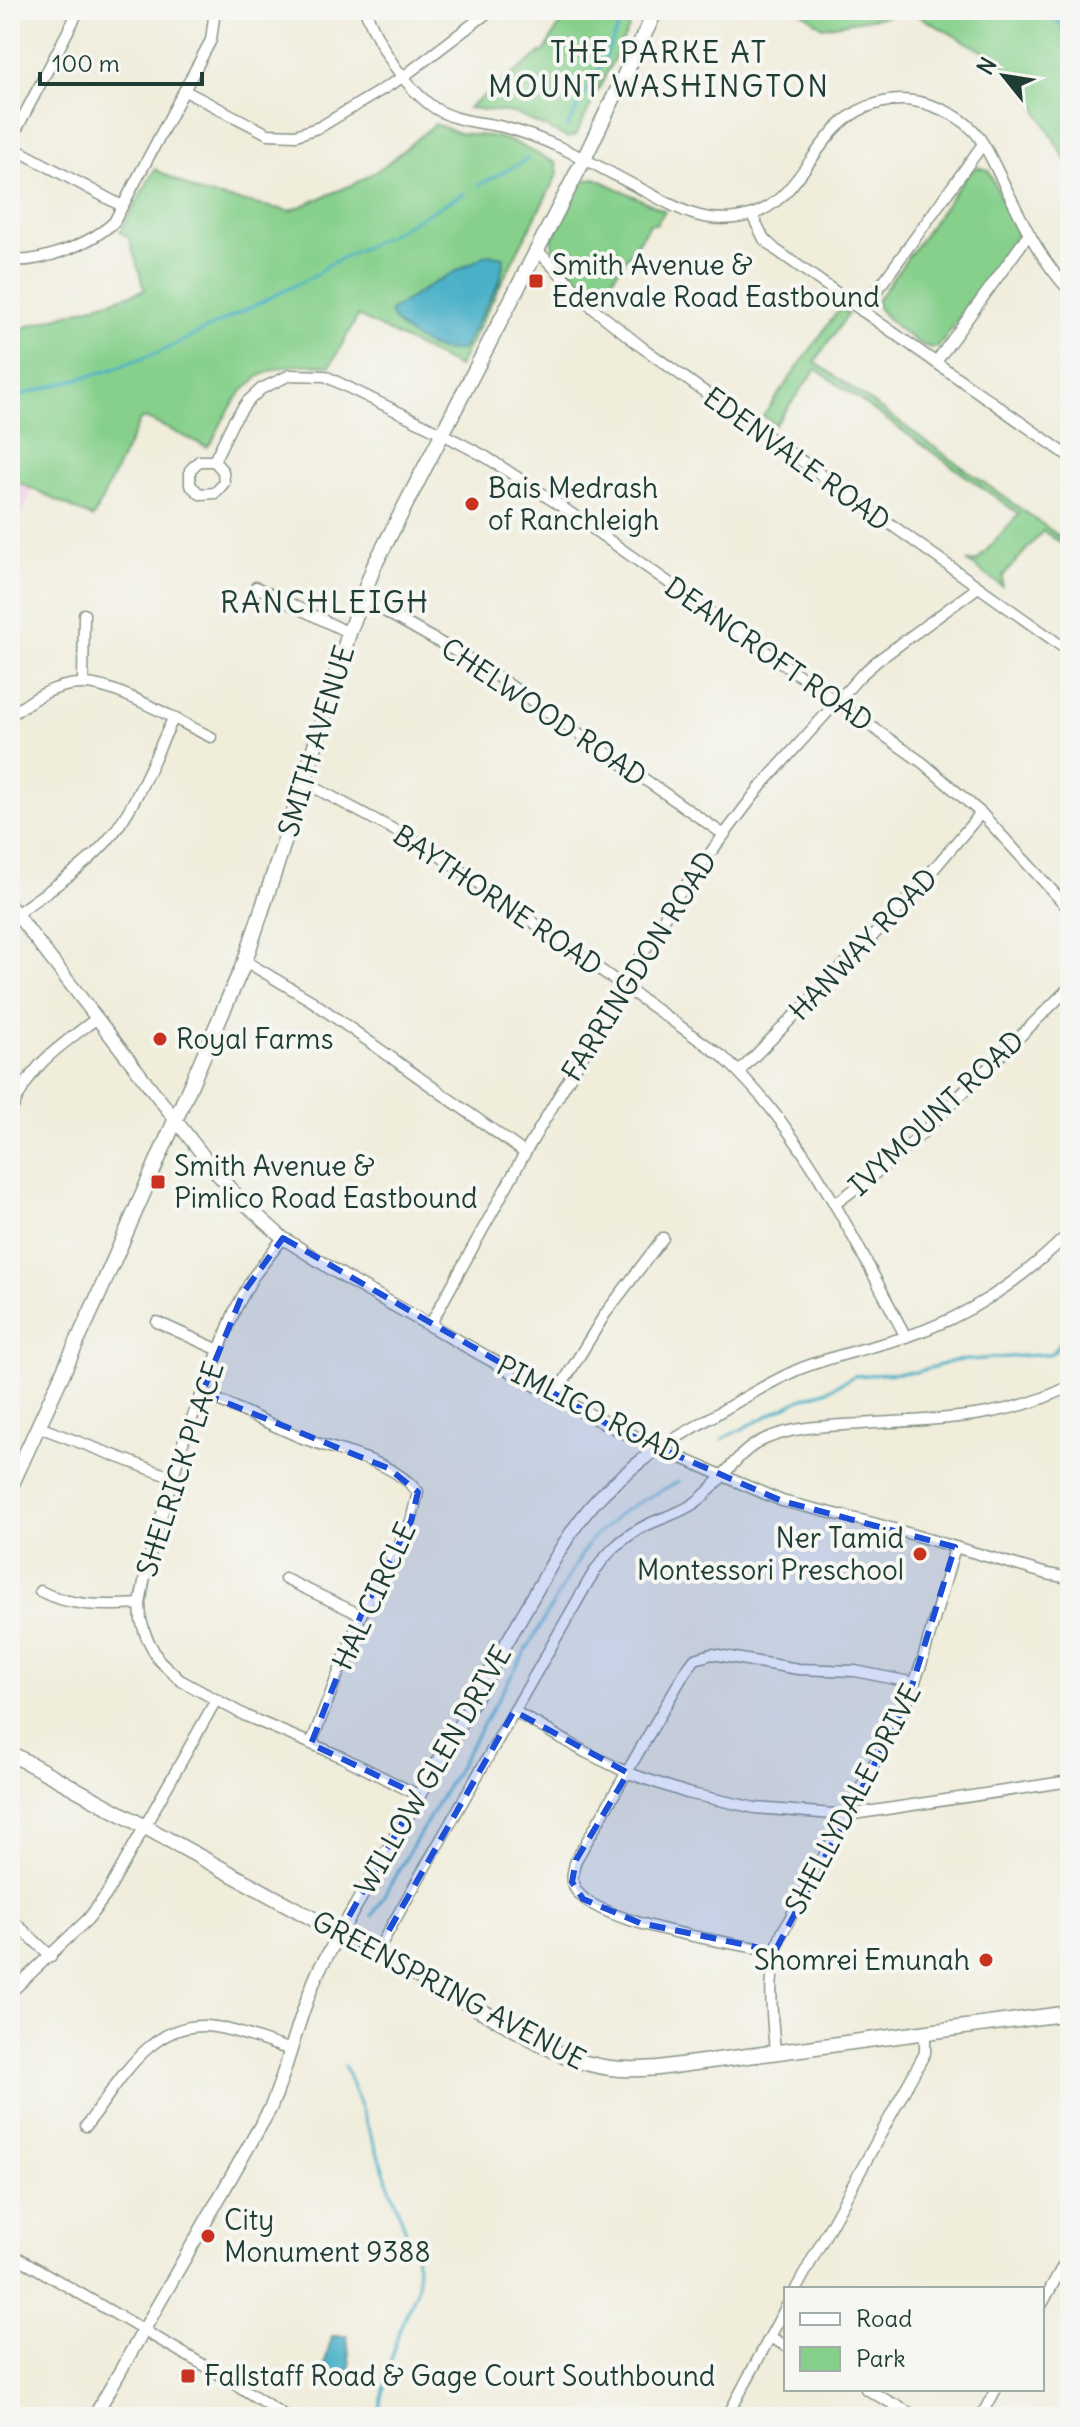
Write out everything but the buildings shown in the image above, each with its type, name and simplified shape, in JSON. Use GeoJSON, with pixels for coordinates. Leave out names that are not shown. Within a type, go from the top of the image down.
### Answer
{"type":"FeatureCollection","features":[{"type":"Feature","properties":{"kind":"main road","name":"SMITH AVENUE"},"geometry":{"type":"LineString","coordinates":[[10,1488],[245,961],[361,598],[391,530],[584,159],[656,10]]}},
{"type":"Feature","properties":{"kind":"main road","name":"GREENSPRING AVENUE"},"geometry":{"type":"LineString","coordinates":[[10,1753],[564,2056],[589,2065],[628,2071],[1070,2013]]}},
{"type":"Feature","properties":{"kind":"street"},"geometry":{"type":"LineString","coordinates":[[79,10],[10,144],[122,206]]}},
{"type":"Feature","properties":{"kind":"street"},"geometry":{"type":"LineString","coordinates":[[10,260],[30,259],[87,242],[101,235],[114,222],[211,40],[215,10]]}},
{"type":"Feature","properties":{"kind":"street"},"geometry":{"type":"LineString","coordinates":[[365,10],[379,40],[403,77],[430,105],[454,118],[516,131],[584,159],[695,215],[724,219],[752,215],[787,189],[839,123],[870,105],[902,100],[934,106],[974,131],[1029,234],[1049,266],[1070,291]]}},
{"type":"Feature","properties":{"kind":"street"},"geometry":{"type":"LineString","coordinates":[[185,91],[252,128],[282,136],[308,132],[403,77],[491,10]]}},
{"type":"Feature","properties":{"kind":"street"},"geometry":{"type":"LineString","coordinates":[[862,311],[983,144]]}},
{"type":"Feature","properties":{"kind":"street"},"geometry":{"type":"LineString","coordinates":[[752,215],[764,239],[776,250],[1070,457]]}},
{"type":"Feature","properties":{"kind":"street"},"geometry":{"type":"LineString","coordinates":[[936,362],[1029,234]]}},
{"type":"Feature","properties":{"kind":"street","name":"EDENVALE ROAD"},"geometry":{"type":"LineString","coordinates":[[537,250],[594,309],[643,348],[1070,652]]}},
{"type":"Feature","properties":{"kind":"street","name":"DEANCROFT ROAD"},"geometry":{"type":"LineString","coordinates":[[214,461],[233,422],[247,402],[261,389],[290,375],[325,376],[441,433],[486,457],[555,502],[923,763],[981,813],[1070,910]]}},
{"type":"Feature","properties":{"kind":"street"},"geometry":{"type":"LineString","coordinates":[[256,587],[349,633]]}},
{"type":"Feature","properties":{"kind":"street","name":"FARRINGDON ROAD"},"geometry":{"type":"LineString","coordinates":[[430,1325],[623,984],[674,901],[723,834],[761,786],[877,661],[977,588]]}},
{"type":"Feature","properties":{"kind":"street","name":"CHELWOOD ROAD"},"geometry":{"type":"LineString","coordinates":[[361,598],[485,668],[723,834]]}},
{"type":"Feature","properties":{"kind":"street"},"geometry":{"type":"LineString","coordinates":[[83,683],[84,614]]}},
{"type":"Feature","properties":{"kind":"street"},"geometry":{"type":"LineString","coordinates":[[10,716],[52,689],[83,683],[111,690],[211,737]]}},
{"type":"Feature","properties":{"kind":"street"},"geometry":{"type":"LineString","coordinates":[[13,910],[95,854],[111,837],[173,719]]}},
{"type":"Feature","properties":{"kind":"street","name":"BAYTHORNE ROAD"},"geometry":{"type":"LineString","coordinates":[[304,782],[430,849],[722,1056],[780,1116],[835,1204],[906,1337]]}},
{"type":"Feature","properties":{"kind":"street","name":"HANWAY ROAD"},"geometry":{"type":"LineString","coordinates":[[739,1072],[906,902],[981,813]]}},
{"type":"Feature","properties":{"kind":"street","name":"PIMLICO ROAD"},"geometry":{"type":"LineString","coordinates":[[13,910],[219,1176],[283,1238],[351,1281],[616,1429],[782,1501],[1047,1574],[1070,1577]]}},
{"type":"Feature","properties":{"kind":"street"},"geometry":{"type":"LineString","coordinates":[[245,961],[312,1001],[525,1153]]}},
{"type":"Feature","properties":{"kind":"street","name":"IVYMOUNT ROAD"},"geometry":{"type":"LineString","coordinates":[[835,1204],[916,1139],[1070,987]]}},
{"type":"Feature","properties":{"kind":"street"},"geometry":{"type":"LineString","coordinates":[[10,1114],[20,1090],[38,1064],[97,1018]]}},
{"type":"Feature","properties":{"kind":"street"},"geometry":{"type":"LineString","coordinates":[[658,1448],[695,1429],[742,1398],[797,1370],[906,1337],[949,1321],[991,1299],[1035,1266],[1070,1232]]}},
{"type":"Feature","properties":{"kind":"street","name":"SHELRICK PLACE"},"geometry":{"type":"LineString","coordinates":[[283,1238],[243,1293],[171,1477],[147,1565],[140,1604],[146,1636],[158,1659],[180,1680],[246,1716],[418,1795]]}},
{"type":"Feature","properties":{"kind":"street"},"geometry":{"type":"LineString","coordinates":[[555,1396],[605,1314],[663,1238]]}},
{"type":"Feature","properties":{"kind":"street"},"geometry":{"type":"LineString","coordinates":[[157,1322],[219,1350]]}},
{"type":"Feature","properties":{"kind":"street","name":"WILLOW GLEN DRIVE"},"geometry":{"type":"LineString","coordinates":[[376,1953],[588,1582],[607,1554],[630,1534],[698,1501],[747,1449],[784,1433],[821,1426],[978,1415],[1023,1405],[1070,1386]]}},
{"type":"Feature","properties":{"kind":"street","name":"HAL CIRCLE"},"geometry":{"type":"LineString","coordinates":[[202,1393],[301,1437],[388,1468],[408,1480],[418,1492],[411,1521],[361,1615],[311,1744]]}},
{"type":"Feature","properties":{"kind":"street"},"geometry":{"type":"LineString","coordinates":[[39,1427],[171,1477]]}},
{"type":"Feature","properties":{"kind":"street","name":"WILLOW GLEN DRIVE"},"geometry":{"type":"LineString","coordinates":[[94,2417],[270,2109],[307,1999],[339,1934],[418,1795],[580,1517],[608,1487],[658,1448]]}},
{"type":"Feature","properties":{"kind":"street","name":"SHELLYDALE DRIVE"},"geometry":{"type":"LineString","coordinates":[[775,2053],[770,1995],[775,1951],[906,1705],[955,1547]]}},
{"type":"Feature","properties":{"kind":"street"},"geometry":{"type":"LineString","coordinates":[[285,1579],[361,1615]]}},
{"type":"Feature","properties":{"kind":"street"},"geometry":{"type":"LineString","coordinates":[[40,1591],[68,1602],[102,1606],[140,1604]]}},
{"type":"Feature","properties":{"kind":"street"},"geometry":{"type":"LineString","coordinates":[[775,1951],[640,1923],[593,1905],[577,1892],[572,1882],[576,1860],[695,1659],[712,1654],[798,1669],[855,1671],[915,1683]]}},
{"type":"Feature","properties":{"kind":"street"},"geometry":{"type":"LineString","coordinates":[[10,1993],[88,1919],[106,1895],[216,1700]]}},
{"type":"Feature","properties":{"kind":"street"},"geometry":{"type":"LineString","coordinates":[[514,1711],[628,1773],[687,1793],[755,1808],[847,1815],[1070,1781]]}},
{"type":"Feature","properties":{"kind":"street"},"geometry":{"type":"LineString","coordinates":[[10,1918],[51,1956]]}},
{"type":"Feature","properties":{"kind":"street"},"geometry":{"type":"LineString","coordinates":[[86,2126],[146,2049],[169,2032],[184,2027],[213,2027],[291,2050]]}},
{"type":"Feature","properties":{"kind":"street"},"geometry":{"type":"LineString","coordinates":[[797,2287],[925,2053],[925,2033]]}},
{"type":"Feature","properties":{"kind":"street"},"geometry":{"type":"LineString","coordinates":[[10,2253],[266,2401],[287,2417]]}},
{"type":"Feature","properties":{"kind":"street"},"geometry":{"type":"LineString","coordinates":[[1044,2300],[1070,2253]]}},
{"type":"Feature","properties":{"kind":"street"},"geometry":{"type":"LineString","coordinates":[[727,2417],[784,2311]]}},
{"type":"Feature","properties":{"kind":"street"},"geometry":{"type":"LineString","coordinates":[[770,2337],[784,2345]]}},
{"type":"Feature","properties":{"kind":"street"},"geometry":{"type":"LineString","coordinates":[[870,2391],[917,2417]]}},
{"type":"Feature","properties":{"kind":"street"},"geometry":{"type":"LineString","coordinates":[[981,2417],[995,2391]]}},
{"type":"Feature","properties":{"kind":"highlighted area"},"geometry":{"type":"Polygon","coordinates":[[[283,1238],[616,1429],[782,1501],[955,1547],[906,1705],[775,1951],[640,1923],[583,1899],[572,1882],[576,1860],[628,1773],[514,1711],[376,1953],[339,1934],[418,1795],[311,1744],[361,1615],[411,1521],[418,1492],[388,1468],[202,1393],[243,1293],[283,1238]]]}},
{"type":"Feature","properties":{"kind":"shaded area"},"geometry":{"type":"Polygon","coordinates":[[[10,478],[33,489],[10,538],[10,478]]]}},
{"type":"Feature","properties":{"kind":"green space"},"geometry":{"type":"Polygon","coordinates":[[[567,10],[638,10],[576,135],[568,138],[514,113],[468,108],[546,49],[567,10]]]}},
{"type":"Feature","properties":{"kind":"green space"},"geometry":{"type":"Polygon","coordinates":[[[799,10],[1070,10],[1070,168],[1020,80],[985,52],[911,12],[823,27],[799,10]]]}},
{"type":"Feature","properties":{"kind":"green space"},"geometry":{"type":"Polygon","coordinates":[[[435,124],[459,133],[513,142],[556,163],[558,173],[458,367],[358,316],[330,366],[306,365],[270,371],[243,390],[207,447],[145,418],[140,420],[93,518],[10,478],[10,332],[145,290],[129,238],[120,232],[155,169],[200,193],[290,211],[354,184],[383,167],[435,124]]]}},
{"type":"Feature","properties":{"kind":"green space"},"geometry":{"type":"Polygon","coordinates":[[[977,167],[988,170],[1018,234],[940,345],[930,348],[898,328],[883,314],[876,302],[969,172],[977,167]]]}},
{"type":"Feature","properties":{"kind":"green space"},"geometry":{"type":"Polygon","coordinates":[[[595,178],[665,211],[656,224],[650,224],[598,299],[553,251],[552,239],[583,181],[595,178]]]}},
{"type":"Feature","properties":{"kind":"green space"},"geometry":{"type":"Polygon","coordinates":[[[840,308],[848,314],[815,362],[1070,544],[1070,550],[1043,531],[1003,576],[1002,586],[968,562],[977,561],[1019,514],[816,369],[775,425],[763,416],[840,308]]]}},
{"type":"Feature","properties":{"kind":"water"},"geometry":{"type":"Polygon","coordinates":[[[488,254],[504,257],[500,281],[462,350],[441,350],[426,344],[397,324],[390,311],[488,254]]]}},
{"type":"Feature","properties":{"kind":"water"},"geometry":{"type":"Polygon","coordinates":[[[332,2336],[347,2336],[351,2376],[322,2374],[332,2336]]]}},
{"type":"Feature","properties":{"kind":"waterway"},"geometry":{"type":"LineString","coordinates":[[567,127],[607,54],[626,10]]}},
{"type":"Feature","properties":{"kind":"waterway"},"geometry":{"type":"LineString","coordinates":[[1044,10],[1070,32]]}},
{"type":"Feature","properties":{"kind":"waterway"},"geometry":{"type":"LineString","coordinates":[[479,185],[528,159]]}},
{"type":"Feature","properties":{"kind":"waterway"},"geometry":{"type":"LineString","coordinates":[[10,398],[107,371],[160,352],[316,275],[326,266],[465,193]]}},
{"type":"Feature","properties":{"kind":"waterway"},"geometry":{"type":"LineString","coordinates":[[722,1439],[854,1376],[916,1372],[954,1361],[1049,1354],[1054,1352],[1070,1325]]}},
{"type":"Feature","properties":{"kind":"waterway"},"geometry":{"type":"LineString","coordinates":[[372,1916],[589,1542],[623,1511],[679,1481]]}},
{"type":"Feature","properties":{"kind":"waterway"},"geometry":{"type":"LineString","coordinates":[[345,2066],[415,2255],[418,2278],[416,2292],[397,2336],[378,2417]]}},
{"type":"Feature","properties":{"kind":"place","name":"Smith Avenue & Edenvale Road Eastbound"},"geometry":{"type":"Point","coordinates":[536,281]}},
{"type":"Feature","properties":{"kind":"place","name":"Bais Medrash of Ranchleigh"},"geometry":{"type":"Point","coordinates":[472,504]}},
{"type":"Feature","properties":{"kind":"place","name":"Royal Farms"},"geometry":{"type":"Point","coordinates":[160,1039]}},
{"type":"Feature","properties":{"kind":"place","name":"Smith Avenue & Pimlico Road Eastbound"},"geometry":{"type":"Point","coordinates":[158,1182]}},
{"type":"Feature","properties":{"kind":"place","name":"Ner Tamid Montessori Preschool"},"geometry":{"type":"Point","coordinates":[920,1554]}},
{"type":"Feature","properties":{"kind":"place","name":"Shomrei Emunah"},"geometry":{"type":"Point","coordinates":[986,1960]}},
{"type":"Feature","properties":{"kind":"place","name":"City Monument 9388"},"geometry":{"type":"Point","coordinates":[208,2236]}},
{"type":"Feature","properties":{"kind":"place","name":"Fallstaff Road & Gage Court Southbound"},"geometry":{"type":"Point","coordinates":[188,2376]}},
{"type":"Feature","properties":{"kind":"district","name":"THE PARKE AT MOUNT WASHINGTON"},"geometry":{"type":"Point","coordinates":[659,69]}},
{"type":"Feature","properties":{"kind":"district","name":"RANCHLEIGH"},"geometry":{"type":"Point","coordinates":[325,602]}}]}
